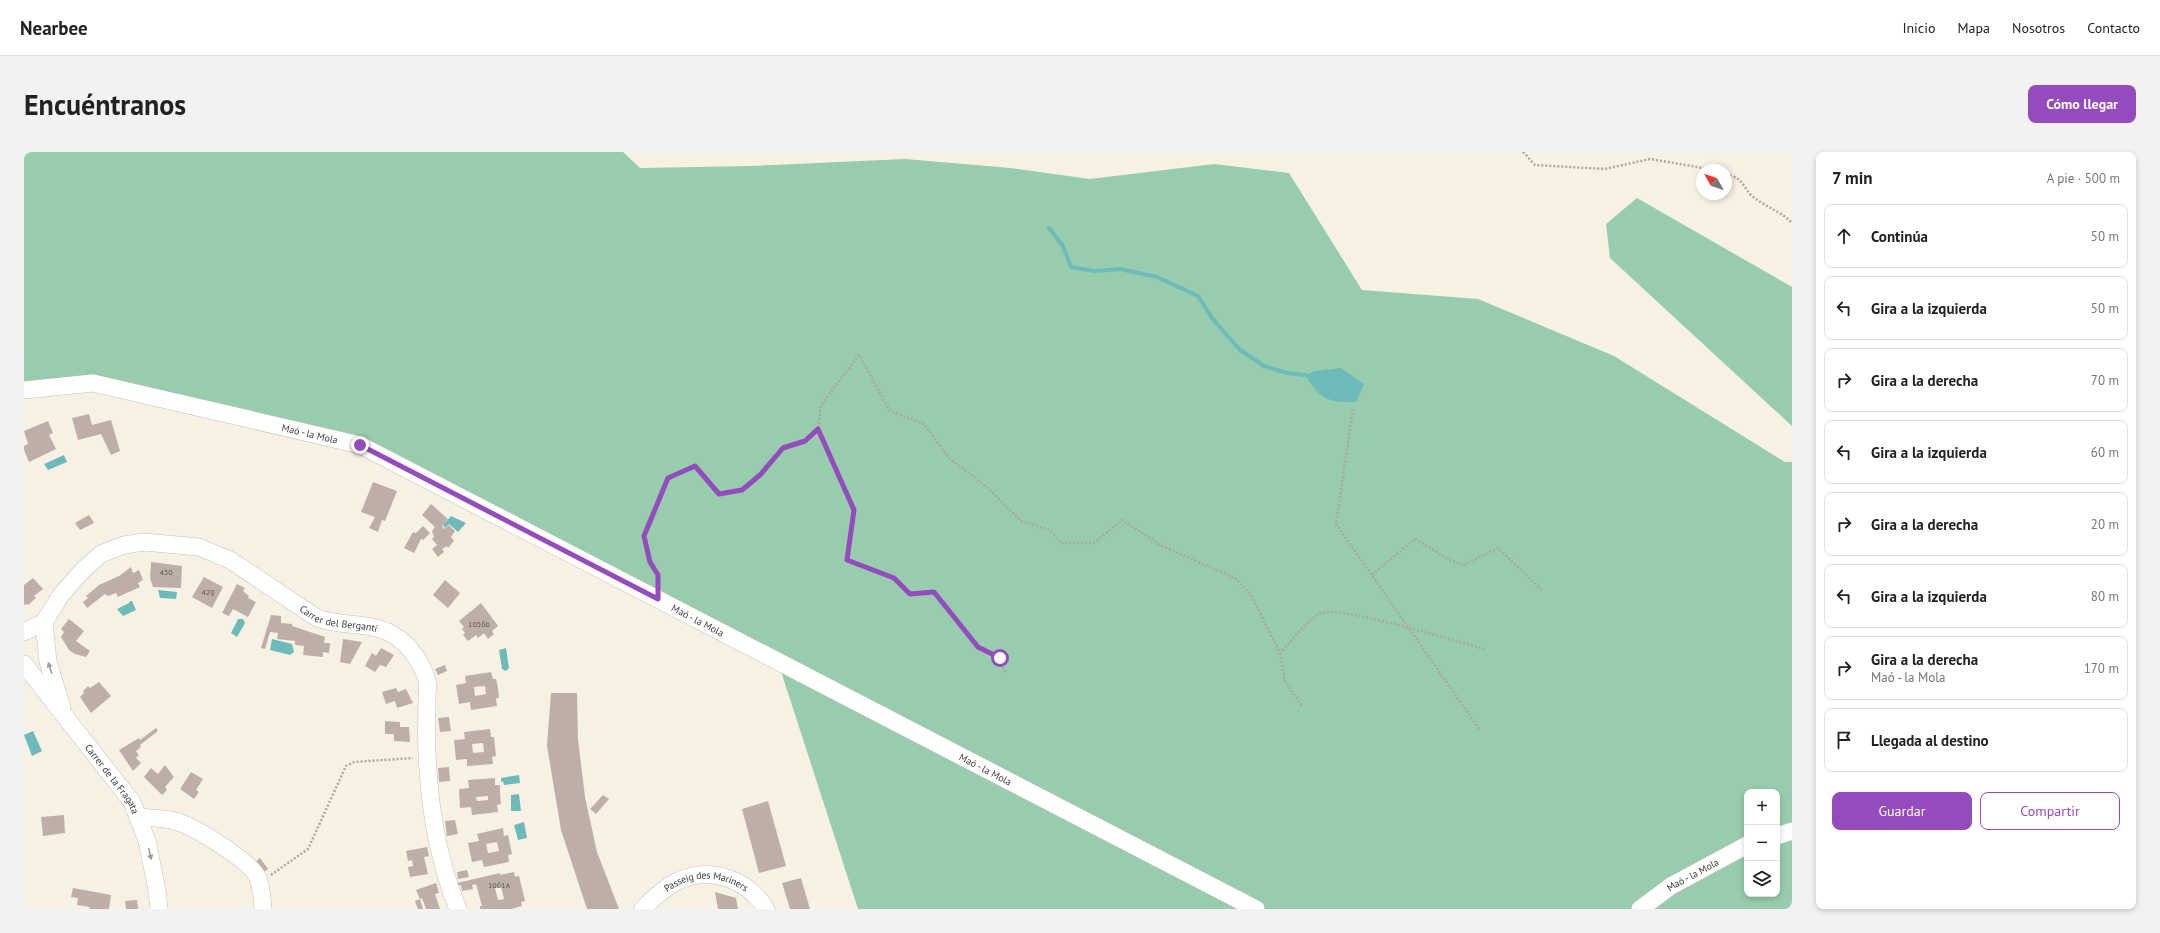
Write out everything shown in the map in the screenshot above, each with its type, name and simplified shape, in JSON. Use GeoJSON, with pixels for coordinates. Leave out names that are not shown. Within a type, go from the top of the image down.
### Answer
{"type":"FeatureCollection","features":[{"type":"Feature","properties":{"kind":"street","name":"Maó - la Mola"},"geometry":{"type":"LineString","coordinates":[[24,390],[93,382],[360,445],[1256,909]]}},
{"type":"Feature","properties":{"kind":"street","name":"Carrer del Bergantí"},"geometry":{"type":"LineString","coordinates":[[24,632],[44,622],[62,595],[82,570],[101,554],[124,545],[144,542],[199,547],[230,560],[318,618],[331,623],[365,624],[378,628],[399,638],[419,660],[427,678],[428,757],[431,799],[441,854],[458,909]]}},
{"type":"Feature","properties":{"kind":"street"},"geometry":{"type":"LineString","coordinates":[[44,622],[48,662],[66,719]]}},
{"type":"Feature","properties":{"kind":"street","name":"Carrer de la Fragata"},"geometry":{"type":"LineString","coordinates":[[24,664],[132,802],[139,817],[176,821],[224,846],[256,876],[259,884],[263,909]]}},
{"type":"Feature","properties":{"kind":"street"},"geometry":{"type":"LineString","coordinates":[[139,817],[153,867],[159,909]]}},
{"type":"Feature","properties":{"kind":"street"},"geometry":{"type":"LineString","coordinates":[[1780,835],[1792,831]]}},
{"type":"Feature","properties":{"kind":"street","name":"Maó - la Mola"},"geometry":{"type":"LineString","coordinates":[[1640,909],[1671,886],[1744,847]]}},
{"type":"Feature","properties":{"kind":"street","name":"Passeig des Mariners"},"geometry":{"type":"LineString","coordinates":[[643,909],[656,895],[672,885],[696,876],[715,876],[734,879],[751,889],[766,909]]}},
{"type":"Feature","properties":{"kind":"path"},"geometry":{"type":"LineString","coordinates":[[1523,152],[1535,165],[1605,169],[1650,159],[1696,167]]}},
{"type":"Feature","properties":{"kind":"path"},"geometry":{"type":"LineString","coordinates":[[1732,177],[1744,183],[1752,195],[1785,216],[1792,224]]}},
{"type":"Feature","properties":{"kind":"path"},"geometry":{"type":"LineString","coordinates":[[1006,673],[1000,658],[978,647],[934,592],[910,594],[894,578],[847,560],[854,510],[818,429],[821,405],[859,355],[890,410],[924,424],[949,458],[988,488],[1021,521],[1050,530],[1061,543],[1094,543],[1122,520],[1162,546],[1234,578],[1251,595],[1280,653],[1285,681],[1302,706]]}},
{"type":"Feature","properties":{"kind":"path"},"geometry":{"type":"LineString","coordinates":[[1353,409],[1336,524],[1480,730]]}},
{"type":"Feature","properties":{"kind":"path"},"geometry":{"type":"LineString","coordinates":[[658,599],[658,575],[650,562],[644,536],[668,478],[695,466],[719,494],[742,490],[760,475],[783,448],[805,441],[818,429]]}},
{"type":"Feature","properties":{"kind":"path"},"geometry":{"type":"LineString","coordinates":[[1372,575],[1415,538],[1448,559],[1463,565],[1498,548],[1543,592]]}},
{"type":"Feature","properties":{"kind":"path"},"geometry":{"type":"LineString","coordinates":[[1280,653],[1298,633],[1321,613],[1338,612],[1410,628],[1484,649]]}},
{"type":"Feature","properties":{"kind":"path"},"geometry":{"type":"LineString","coordinates":[[259,884],[308,849],[346,766],[354,762],[428,757]]}},
{"type":"Feature","properties":{"kind":"green space"},"geometry":{"type":"Polygon","coordinates":[[[24,152],[623,152],[640,168],[751,166],[905,159],[1010,168],[1090,179],[1214,164],[1289,173],[1362,290],[1478,299],[1614,356],[1785,462],[1792,462],[1792,909],[858,909],[778,662],[360,445],[93,383],[24,390],[24,152]]]}},
{"type":"Feature","properties":{"kind":"green space"},"geometry":{"type":"Polygon","coordinates":[[[1637,198],[1792,287],[1792,426],[1610,258],[1606,224],[1637,198]]]}},
{"type":"Feature","properties":{"kind":"water"},"geometry":{"type":"Polygon","coordinates":[[[1341,368],[1364,384],[1356,402],[1338,402],[1326,398],[1315,389],[1305,375],[1315,371],[1341,368]]]}},
{"type":"Feature","properties":{"kind":"water"},"geometry":{"type":"Polygon","coordinates":[[[64,455],[67,462],[48,470],[44,464],[64,455]]]}},
{"type":"Feature","properties":{"kind":"water"},"geometry":{"type":"Polygon","coordinates":[[[451,516],[466,523],[458,532],[449,524],[445,528],[443,525],[451,516]]]}},
{"type":"Feature","properties":{"kind":"water"},"geometry":{"type":"Polygon","coordinates":[[[158,590],[177,592],[176,599],[160,598],[158,590]]]}},
{"type":"Feature","properties":{"kind":"water"},"geometry":{"type":"Polygon","coordinates":[[[132,601],[136,610],[123,616],[117,609],[132,601]]]}},
{"type":"Feature","properties":{"kind":"water"},"geometry":{"type":"Polygon","coordinates":[[[238,619],[243,619],[245,623],[237,637],[231,633],[238,619]]]}},
{"type":"Feature","properties":{"kind":"water"},"geometry":{"type":"Polygon","coordinates":[[[272,639],[292,644],[294,652],[290,655],[270,650],[272,639]]]}},
{"type":"Feature","properties":{"kind":"water"},"geometry":{"type":"Polygon","coordinates":[[[506,648],[509,668],[506,671],[502,669],[499,650],[506,648]]]}},
{"type":"Feature","properties":{"kind":"water"},"geometry":{"type":"Polygon","coordinates":[[[33,731],[42,751],[32,756],[24,735],[33,731]]]}},
{"type":"Feature","properties":{"kind":"water"},"geometry":{"type":"Polygon","coordinates":[[[519,775],[520,783],[504,785],[503,781],[501,782],[501,778],[519,775]]]}},
{"type":"Feature","properties":{"kind":"water"},"geometry":{"type":"Polygon","coordinates":[[[519,794],[521,811],[511,811],[511,795],[519,794]]]}},
{"type":"Feature","properties":{"kind":"water"},"geometry":{"type":"Polygon","coordinates":[[[524,822],[527,838],[518,840],[514,825],[524,822]]]}},
{"type":"Feature","properties":{"kind":"building"},"geometry":{"type":"Polygon","coordinates":[[[89,414],[92,425],[111,420],[120,451],[111,455],[101,434],[78,440],[72,418],[89,414]]]}},
{"type":"Feature","properties":{"kind":"building"},"geometry":{"type":"Polygon","coordinates":[[[48,421],[53,433],[49,435],[56,449],[29,462],[24,450],[24,446],[28,444],[24,431],[48,421]]]}},
{"type":"Feature","properties":{"kind":"building"},"geometry":{"type":"Polygon","coordinates":[[[373,482],[397,491],[385,521],[382,520],[378,532],[369,528],[375,517],[361,512],[373,482]]]}},
{"type":"Feature","properties":{"kind":"building"},"geometry":{"type":"Polygon","coordinates":[[[431,504],[448,519],[442,526],[444,529],[449,525],[455,531],[451,537],[454,541],[448,548],[447,546],[442,549],[444,552],[438,557],[432,549],[437,545],[432,539],[434,537],[432,531],[435,527],[422,515],[431,504]]]}},
{"type":"Feature","properties":{"kind":"building"},"geometry":{"type":"Polygon","coordinates":[[[89,515],[94,523],[80,530],[75,523],[89,515]]]}},
{"type":"Feature","properties":{"kind":"building"},"geometry":{"type":"Polygon","coordinates":[[[423,526],[430,533],[423,540],[421,539],[414,553],[404,548],[413,532],[416,533],[423,526]]]}},
{"type":"Feature","properties":{"kind":"building"},"geometry":{"type":"Polygon","coordinates":[[[151,562],[182,566],[181,588],[153,587],[150,578],[151,562]]]}},
{"type":"Feature","properties":{"kind":"building"},"geometry":{"type":"Polygon","coordinates":[[[131,567],[133,573],[139,570],[143,580],[138,583],[140,587],[118,597],[116,593],[108,596],[105,594],[87,608],[83,602],[88,598],[86,596],[99,585],[119,576],[131,567]]]}},
{"type":"Feature","properties":{"kind":"building"},"geometry":{"type":"Polygon","coordinates":[[[204,577],[223,587],[212,608],[192,597],[204,577]]]}},
{"type":"Feature","properties":{"kind":"building"},"geometry":{"type":"Polygon","coordinates":[[[33,578],[43,589],[34,596],[36,598],[28,605],[24,605],[24,585],[33,578]]]}},
{"type":"Feature","properties":{"kind":"building"},"geometry":{"type":"Polygon","coordinates":[[[445,580],[460,593],[448,608],[433,595],[445,580]]]}},
{"type":"Feature","properties":{"kind":"building"},"geometry":{"type":"Polygon","coordinates":[[[237,584],[245,588],[243,591],[249,596],[248,598],[256,602],[248,617],[233,609],[229,616],[222,613],[237,584]]]}},
{"type":"Feature","properties":{"kind":"building"},"geometry":{"type":"Polygon","coordinates":[[[481,603],[498,626],[492,631],[494,634],[488,639],[484,633],[478,638],[476,635],[468,641],[463,635],[465,633],[462,629],[464,627],[459,621],[481,603]]]}},
{"type":"Feature","properties":{"kind":"building"},"geometry":{"type":"Polygon","coordinates":[[[271,615],[281,616],[281,623],[292,624],[292,626],[325,637],[324,643],[330,643],[329,653],[323,652],[323,657],[303,655],[304,646],[295,645],[295,641],[277,639],[278,633],[270,632],[265,649],[261,648],[271,615]]]}},
{"type":"Feature","properties":{"kind":"building"},"geometry":{"type":"Polygon","coordinates":[[[69,619],[84,631],[76,641],[90,651],[86,657],[75,654],[69,650],[61,637],[64,632],[61,629],[69,619]]]}},
{"type":"Feature","properties":{"kind":"building"},"geometry":{"type":"Polygon","coordinates":[[[343,639],[362,642],[350,664],[340,662],[343,639]]]}},
{"type":"Feature","properties":{"kind":"building"},"geometry":{"type":"Polygon","coordinates":[[[381,648],[394,655],[386,667],[380,665],[375,672],[365,666],[372,653],[376,656],[381,648]]]}},
{"type":"Feature","properties":{"kind":"building"},"geometry":{"type":"Polygon","coordinates":[[[445,665],[447,671],[438,675],[435,669],[445,665]]]}},
{"type":"Feature","properties":{"kind":"building"},"geometry":{"type":"Polygon","coordinates":[[[491,672],[493,679],[496,679],[498,688],[499,698],[496,698],[497,706],[471,710],[470,702],[459,704],[456,685],[466,683],[465,676],[491,672]],[[485,686],[474,687],[475,696],[486,694],[485,686]]]}},
{"type":"Feature","properties":{"kind":"building"},"geometry":{"type":"Polygon","coordinates":[[[99,682],[111,696],[91,713],[80,697],[88,686],[90,688],[99,682]]]}},
{"type":"Feature","properties":{"kind":"building"},"geometry":{"type":"Polygon","coordinates":[[[396,688],[398,692],[406,689],[413,703],[397,708],[395,701],[386,704],[382,692],[396,688]]]}},
{"type":"Feature","properties":{"kind":"building"},"geometry":{"type":"Polygon","coordinates":[[[551,693],[577,693],[578,739],[585,797],[597,852],[619,909],[587,909],[561,830],[547,746],[551,693]]]}},
{"type":"Feature","properties":{"kind":"building"},"geometry":{"type":"Polygon","coordinates":[[[449,717],[451,731],[440,732],[438,718],[449,717]]]}},
{"type":"Feature","properties":{"kind":"building"},"geometry":{"type":"Polygon","coordinates":[[[385,721],[400,722],[400,727],[409,727],[410,742],[394,741],[394,734],[385,734],[385,721]]]}},
{"type":"Feature","properties":{"kind":"building"},"geometry":{"type":"Polygon","coordinates":[[[156,728],[158,731],[140,745],[141,747],[136,751],[139,755],[136,758],[141,763],[133,771],[119,750],[139,738],[140,740],[156,728]]]}},
{"type":"Feature","properties":{"kind":"building"},"geometry":{"type":"Polygon","coordinates":[[[490,729],[491,737],[494,737],[496,756],[492,757],[493,764],[467,766],[467,759],[456,760],[454,740],[465,739],[464,732],[490,729]],[[483,743],[472,744],[473,753],[484,752],[483,743]]]}},
{"type":"Feature","properties":{"kind":"building"},"geometry":{"type":"Polygon","coordinates":[[[165,765],[174,777],[165,787],[167,790],[162,795],[144,777],[151,768],[158,774],[165,765]]]}},
{"type":"Feature","properties":{"kind":"building"},"geometry":{"type":"Polygon","coordinates":[[[449,767],[450,781],[439,782],[438,768],[449,767]]]}},
{"type":"Feature","properties":{"kind":"building"},"geometry":{"type":"Polygon","coordinates":[[[191,772],[203,779],[196,790],[199,792],[194,799],[180,789],[191,772]]]}},
{"type":"Feature","properties":{"kind":"building"},"geometry":{"type":"Polygon","coordinates":[[[495,778],[495,785],[500,785],[501,804],[497,805],[498,812],[472,815],[471,807],[460,808],[459,789],[469,788],[468,780],[495,778]],[[488,796],[476,797],[477,801],[488,800],[488,796]]]}},
{"type":"Feature","properties":{"kind":"building"},"geometry":{"type":"Polygon","coordinates":[[[603,795],[609,799],[596,814],[590,809],[603,795]]]}},
{"type":"Feature","properties":{"kind":"building"},"geometry":{"type":"Polygon","coordinates":[[[768,801],[786,866],[759,873],[742,809],[768,801]]]}},
{"type":"Feature","properties":{"kind":"building"},"geometry":{"type":"Polygon","coordinates":[[[64,815],[65,833],[43,836],[41,817],[64,815]]]}},
{"type":"Feature","properties":{"kind":"building"},"geometry":{"type":"Polygon","coordinates":[[[455,820],[458,834],[447,836],[445,821],[455,820]]]}},
{"type":"Feature","properties":{"kind":"building"},"geometry":{"type":"Polygon","coordinates":[[[503,828],[504,836],[508,835],[512,854],[508,855],[509,862],[484,867],[482,860],[472,862],[468,843],[479,841],[477,834],[503,828]],[[497,842],[486,844],[488,853],[499,851],[497,842]]]}},
{"type":"Feature","properties":{"kind":"building"},"geometry":{"type":"Polygon","coordinates":[[[427,847],[429,856],[424,857],[428,874],[410,877],[408,867],[413,866],[412,860],[408,861],[406,851],[427,847]]]}},
{"type":"Feature","properties":{"kind":"building"},"geometry":{"type":"Polygon","coordinates":[[[260,858],[268,869],[262,873],[254,863],[260,858]]]}},
{"type":"Feature","properties":{"kind":"building"},"geometry":{"type":"Polygon","coordinates":[[[467,870],[469,877],[458,879],[457,872],[467,870]]]}},
{"type":"Feature","properties":{"kind":"building"},"geometry":{"type":"Polygon","coordinates":[[[514,872],[515,877],[519,876],[525,901],[521,902],[522,906],[511,909],[480,909],[480,906],[482,906],[476,884],[472,885],[473,889],[462,891],[461,885],[457,886],[457,883],[500,873],[500,875],[514,872]],[[501,887],[495,888],[498,900],[504,899],[501,887]]]}},
{"type":"Feature","properties":{"kind":"building"},"geometry":{"type":"Polygon","coordinates":[[[801,878],[810,909],[790,909],[782,883],[801,878]]]}},
{"type":"Feature","properties":{"kind":"building"},"geometry":{"type":"Polygon","coordinates":[[[436,883],[439,893],[435,894],[440,909],[426,909],[422,898],[420,899],[416,890],[436,883]]]}},
{"type":"Feature","properties":{"kind":"building"},"geometry":{"type":"Polygon","coordinates":[[[73,888],[111,895],[109,909],[89,909],[90,907],[77,905],[78,898],[71,897],[73,888]]]}},
{"type":"Feature","properties":{"kind":"building"},"geometry":{"type":"Polygon","coordinates":[[[715,892],[736,898],[738,909],[718,909],[715,892]]]}},
{"type":"Feature","properties":{"kind":"building"},"geometry":{"type":"Polygon","coordinates":[[[420,899],[423,909],[418,909],[415,901],[420,899]]]}},
{"type":"Feature","properties":{"kind":"building"},"geometry":{"type":"Polygon","coordinates":[[[137,900],[138,909],[126,909],[125,901],[137,900]]]}},
{"type":"Feature","properties":{"kind":"waterway"},"geometry":{"type":"LineString","coordinates":[[1049,228],[1063,246],[1071,267],[1094,271],[1120,269],[1157,277],[1198,296],[1212,318],[1239,349],[1264,366],[1287,373],[1305,375]]}},
{"type":"Feature","properties":{"kind":"route"},"geometry":{"type":"LineString","coordinates":[[360,445],[658,599],[658,575],[650,562],[644,536],[668,478],[695,466],[719,494],[742,490],[760,475],[783,448],[805,441],[818,429],[854,510],[847,560],[894,578],[910,594],[934,592],[978,647],[1000,658]]}}]}
